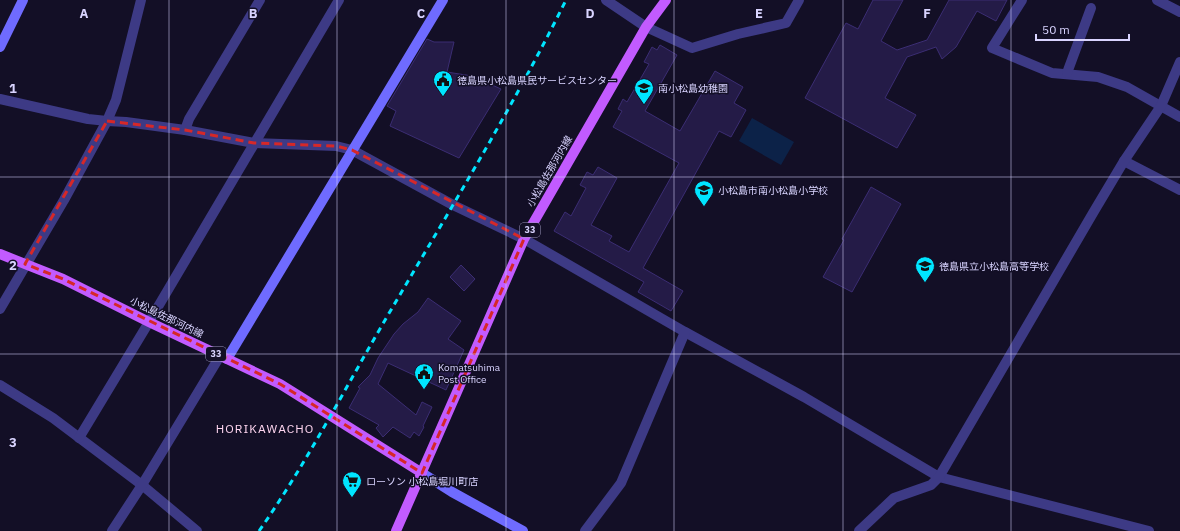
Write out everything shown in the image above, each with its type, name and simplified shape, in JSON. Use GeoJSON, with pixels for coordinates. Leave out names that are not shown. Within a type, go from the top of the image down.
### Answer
{"type":"FeatureCollection","features":[{"type":"Feature","properties":{"kind":"main road","name":"小松島佐那河内線"},"geometry":{"type":"LineString","coordinates":[[396,531],[524,239],[646,27],[666,0]]}},
{"type":"Feature","properties":{"kind":"main road","name":"小松島佐那河内線"},"geometry":{"type":"LineString","coordinates":[[0,254],[63,279],[149,322],[280,384],[422,473]]}},
{"type":"Feature","properties":{"kind":"street"},"geometry":{"type":"LineString","coordinates":[[0,47],[23,0]]}},
{"type":"Feature","properties":{"kind":"street"},"geometry":{"type":"LineString","coordinates":[[0,309],[25,264],[64,200],[107,122],[116,100],[141,0]]}},
{"type":"Feature","properties":{"kind":"street"},"geometry":{"type":"LineString","coordinates":[[185,130],[189,119],[260,0]]}},
{"type":"Feature","properties":{"kind":"street"},"geometry":{"type":"LineString","coordinates":[[79,438],[339,0]]}},
{"type":"Feature","properties":{"kind":"street"},"geometry":{"type":"LineString","coordinates":[[112,531],[224,358],[443,0]]}},
{"type":"Feature","properties":{"kind":"street"},"geometry":{"type":"LineString","coordinates":[[606,0],[646,27],[692,48],[738,34],[786,23],[799,0]]}},
{"type":"Feature","properties":{"kind":"street"},"geometry":{"type":"LineString","coordinates":[[1022,0],[992,48],[1052,72],[1098,77],[1127,87],[1180,117]]}},
{"type":"Feature","properties":{"kind":"street"},"geometry":{"type":"LineString","coordinates":[[1157,0],[1180,12]]}},
{"type":"Feature","properties":{"kind":"street"},"geometry":{"type":"LineString","coordinates":[[1068,73],[1091,8]]}},
{"type":"Feature","properties":{"kind":"street"},"geometry":{"type":"LineString","coordinates":[[859,531],[894,498],[931,485],[939,477],[1124,161],[1161,106],[1180,62]]}},
{"type":"Feature","properties":{"kind":"street"},"geometry":{"type":"LineString","coordinates":[[0,99],[107,122],[126,122],[185,130],[254,143],[336,146],[352,150],[453,205],[524,239],[684,332],[804,397],[939,477],[1149,531]]}},
{"type":"Feature","properties":{"kind":"street"},"geometry":{"type":"LineString","coordinates":[[1124,161],[1180,190]]}},
{"type":"Feature","properties":{"kind":"street"},"geometry":{"type":"LineString","coordinates":[[585,531],[621,483],[684,332]]}},
{"type":"Feature","properties":{"kind":"street"},"geometry":{"type":"LineString","coordinates":[[0,385],[53,418],[142,485],[197,531]]}},
{"type":"Feature","properties":{"kind":"street"},"geometry":{"type":"LineString","coordinates":[[422,473],[452,492],[523,531]]}},
{"type":"Feature","properties":{"kind":"highlighted area"},"geometry":{"type":"Polygon","coordinates":[[[107,121],[185,130],[254,143],[336,146],[352,150],[524,239],[422,473],[280,384],[63,279],[25,264],[107,121]]]}},
{"type":"Feature","properties":{"kind":"water"},"geometry":{"type":"Polygon","coordinates":[[[752,118],[794,142],[781,165],[739,141],[752,118]]]}},
{"type":"Feature","properties":{"kind":"building"},"geometry":{"type":"Polygon","coordinates":[[[873,0],[903,0],[881,41],[897,50],[927,40],[949,0],[1007,0],[996,21],[977,11],[956,47],[942,59],[936,47],[907,57],[885,98],[916,115],[897,148],[805,98],[846,23],[858,29],[873,0]]]}},
{"type":"Feature","properties":{"kind":"building","name":"徳島県小松島県民サービスセンター"},"geometry":{"type":"Polygon","coordinates":[[[427,39],[434,42],[454,42],[447,72],[472,76],[501,89],[459,158],[390,126],[396,111],[387,106],[427,39]]]}},
{"type":"Feature","properties":{"kind":"building"},"geometry":{"type":"Polygon","coordinates":[[[660,45],[677,55],[645,111],[680,131],[715,71],[743,87],[734,103],[746,110],[731,137],[719,131],[643,268],[683,291],[671,311],[638,292],[644,282],[554,231],[565,212],[571,216],[586,188],[580,185],[587,172],[593,175],[598,167],[617,178],[591,225],[612,236],[609,241],[629,252],[679,163],[613,127],[622,111],[618,109],[623,99],[627,102],[649,64],[644,62],[652,47],[657,50],[660,45]]]}},
{"type":"Feature","properties":{"kind":"building"},"geometry":{"type":"Polygon","coordinates":[[[871,187],[901,204],[852,292],[823,277],[871,187]]]}},
{"type":"Feature","properties":{"kind":"building"},"geometry":{"type":"Polygon","coordinates":[[[461,265],[475,279],[464,291],[450,277],[461,265]]]}},
{"type":"Feature","properties":{"kind":"building"},"geometry":{"type":"Polygon","coordinates":[[[428,298],[461,321],[448,339],[464,350],[446,390],[388,363],[378,384],[416,415],[422,402],[432,407],[419,436],[414,432],[410,438],[393,427],[383,437],[376,428],[379,425],[349,408],[360,388],[358,387],[370,375],[378,358],[394,334],[403,324],[418,312],[428,298]]]}},
{"type":"Feature","properties":{"kind":"railway"},"geometry":{"type":"LineString","coordinates":[[259,531],[276,507],[307,457],[476,165],[545,42],[566,0]]}},
{"type":"Feature","properties":{"kind":"place","name":"徳島県小松島県民サービスセンター"},"geometry":{"type":"Point","coordinates":[443,97]}},
{"type":"Feature","properties":{"kind":"place","name":"南小松島幼稚園"},"geometry":{"type":"Point","coordinates":[644,105]}},
{"type":"Feature","properties":{"kind":"place","name":"小松島市南小松島小学校"},"geometry":{"type":"Point","coordinates":[704,207]}},
{"type":"Feature","properties":{"kind":"place","name":"徳島県立小松島高等学校"},"geometry":{"type":"Point","coordinates":[925,283]}},
{"type":"Feature","properties":{"kind":"place","name":"Komatsuhima Post Office"},"geometry":{"type":"Point","coordinates":[424,390]}},
{"type":"Feature","properties":{"kind":"place","name":"ローソン 小松島堀川町店"},"geometry":{"type":"Point","coordinates":[352,498]}},
{"type":"Feature","properties":{"kind":"district","name":"HORIKAWACHO"},"geometry":{"type":"Point","coordinates":[265,429]}}]}
